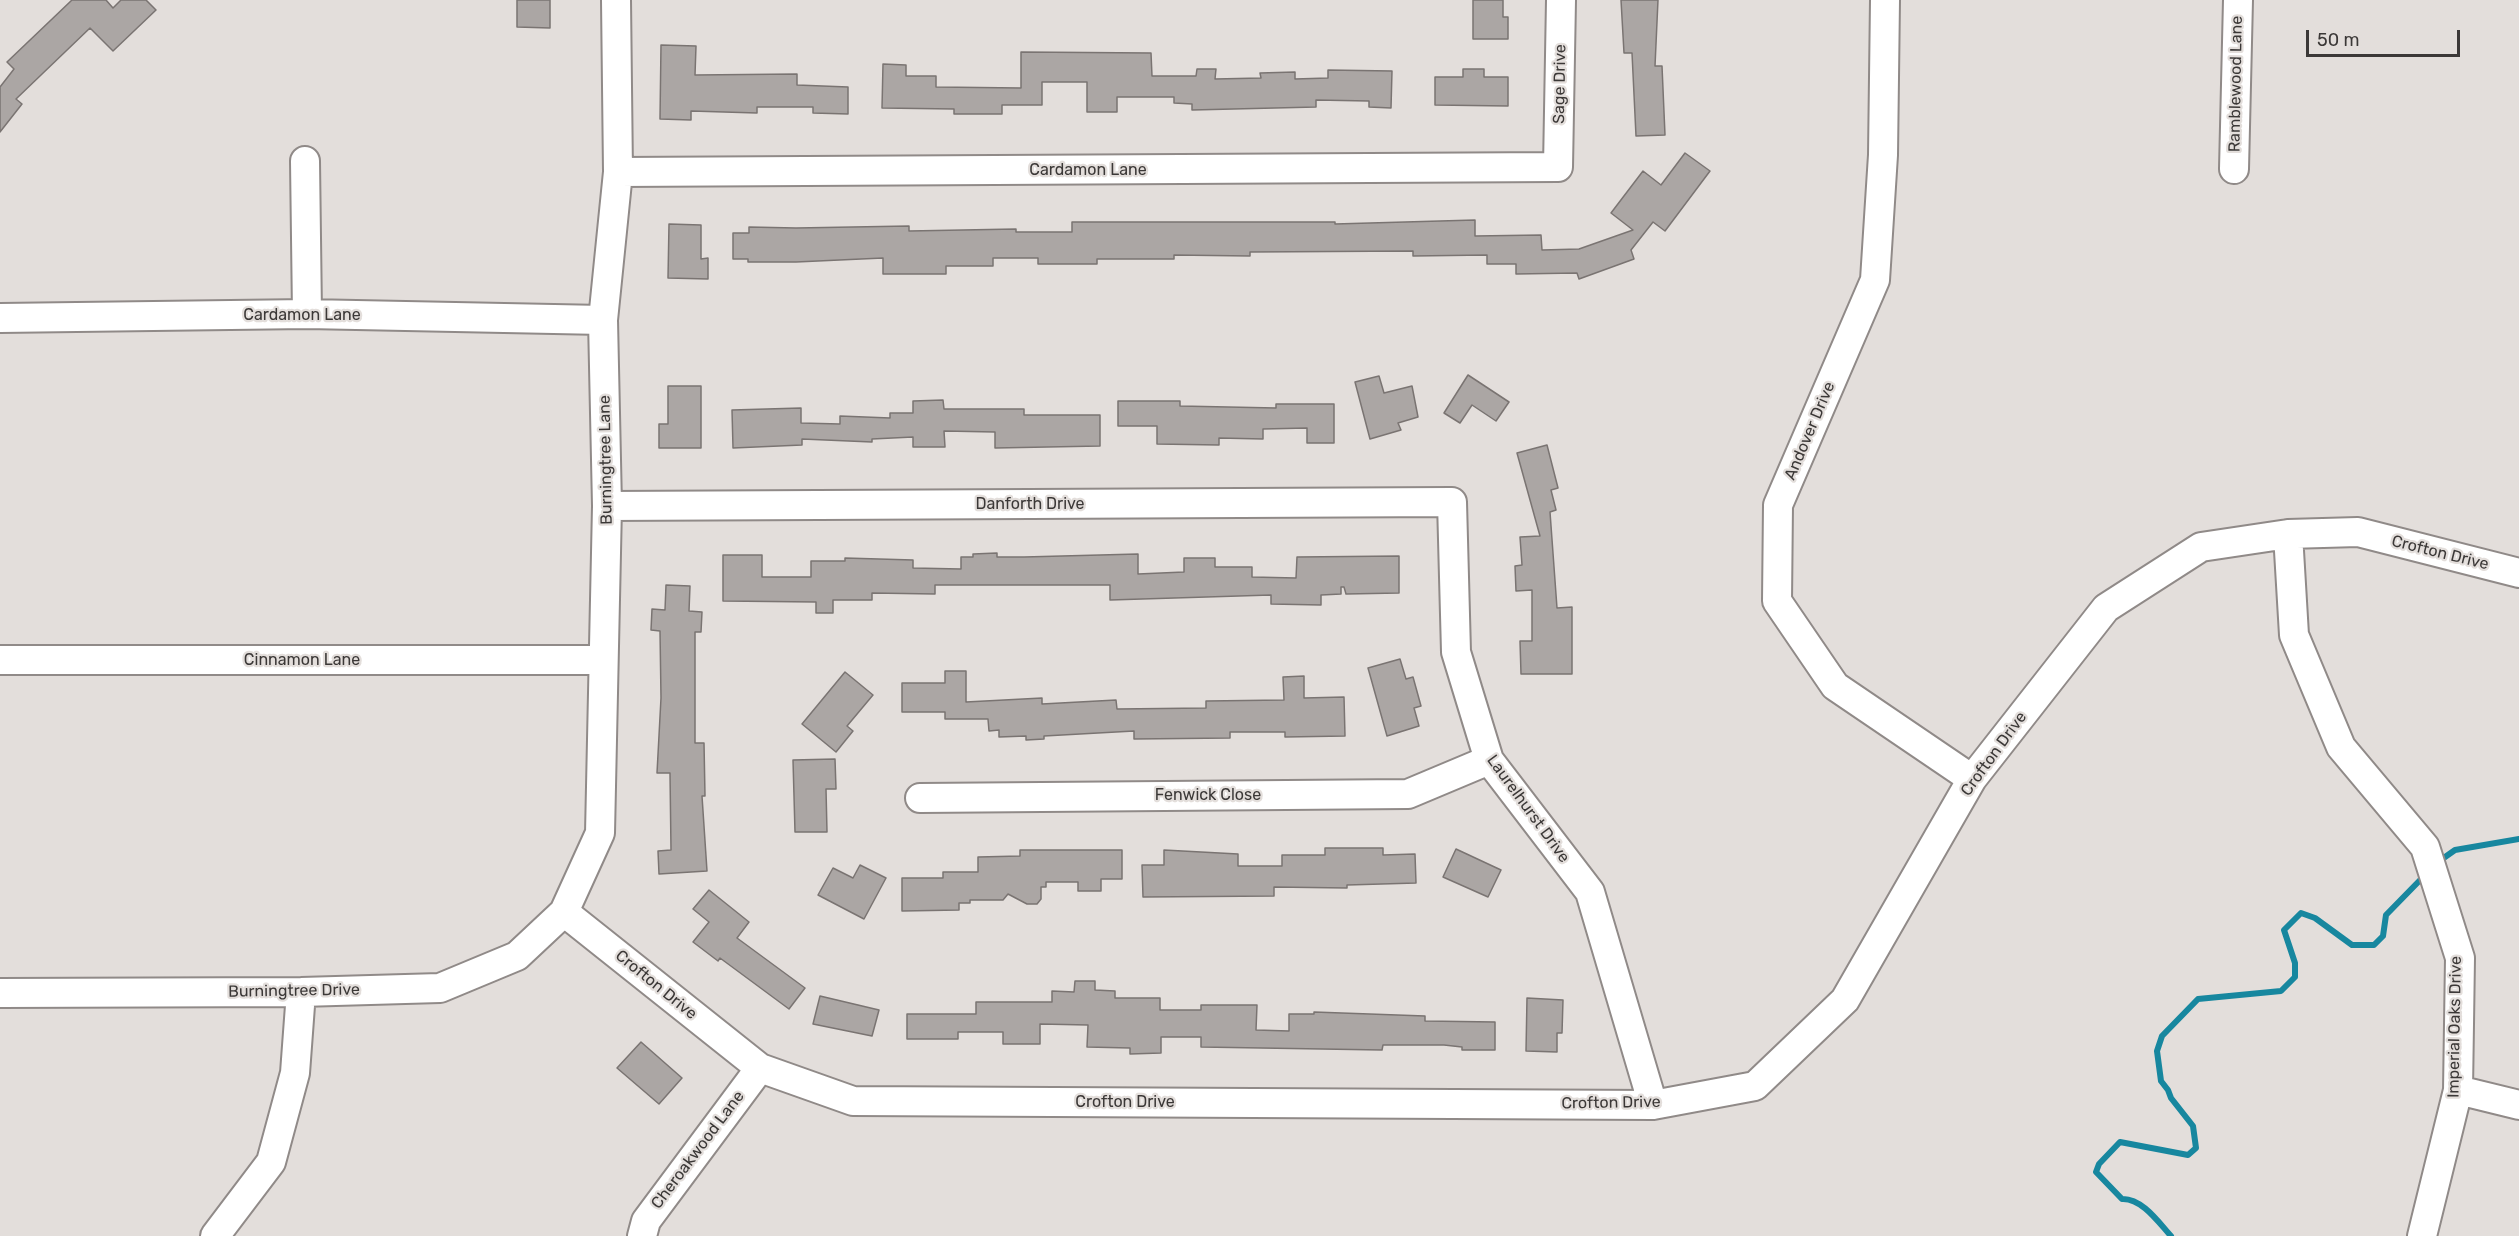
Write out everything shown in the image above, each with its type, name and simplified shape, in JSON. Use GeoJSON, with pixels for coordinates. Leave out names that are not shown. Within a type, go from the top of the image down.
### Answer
{"type":"FeatureCollection","features":[{"type":"Feature","properties":{"kind":"street","name":"Burningtree Lane"},"geometry":{"type":"LineString","coordinates":[[564,912],[600,833],[607,506],[603,320],[618,172],[616,0]]}},
{"type":"Feature","properties":{"kind":"street","name":"Sage Drive"},"geometry":{"type":"LineString","coordinates":[[1558,167],[1561,0]]}},
{"type":"Feature","properties":{"kind":"street","name":"Andover Drive"},"geometry":{"type":"LineString","coordinates":[[1886,0],[1883,155],[1875,280],[1778,505],[1777,601],[1835,686],[1972,779]]}},
{"type":"Feature","properties":{"kind":"street","name":"Ramblewood Lane"},"geometry":{"type":"LineString","coordinates":[[2234,169],[2238,0]]}},
{"type":"Feature","properties":{"kind":"street"},"geometry":{"type":"LineString","coordinates":[[305,161],[308,314]]}},
{"type":"Feature","properties":{"kind":"street","name":"Cardamon Lane"},"geometry":{"type":"LineString","coordinates":[[618,172],[1558,167]]}},
{"type":"Feature","properties":{"kind":"street","name":"Cardamon Lane"},"geometry":{"type":"LineString","coordinates":[[0,318],[308,314],[603,320]]}},
{"type":"Feature","properties":{"kind":"street","name":"Danforth Drive"},"geometry":{"type":"LineString","coordinates":[[607,506],[1452,502]]}},
{"type":"Feature","properties":{"kind":"street","name":"Laurelhurst Drive"},"geometry":{"type":"LineString","coordinates":[[1452,502],[1456,652],[1489,760],[1590,892],[1653,1105]]}},
{"type":"Feature","properties":{"kind":"street","name":"Crofton Drive"},"geometry":{"type":"LineString","coordinates":[[564,912],[760,1068],[854,1101],[1653,1105],[1755,1086],[1845,1000],[1972,779],[2106,608],[2201,547],[2288,534],[2358,532],[2519,573]]}},
{"type":"Feature","properties":{"kind":"street","name":"Imperial Oaks Drive"},"geometry":{"type":"LineString","coordinates":[[2288,534],[2294,635],[2341,747],[2425,847],[2460,958],[2458,1090],[2422,1236]]}},
{"type":"Feature","properties":{"kind":"street","name":"Cinnamon Lane"},"geometry":{"type":"LineString","coordinates":[[0,660],[603,660]]}},
{"type":"Feature","properties":{"kind":"street","name":"Fenwick Close"},"geometry":{"type":"LineString","coordinates":[[921,798],[1408,794],[1489,760]]}},
{"type":"Feature","properties":{"kind":"street","name":"Burningtree Drive"},"geometry":{"type":"LineString","coordinates":[[0,993],[301,992],[440,988],[516,956],[564,912]]}},
{"type":"Feature","properties":{"kind":"street"},"geometry":{"type":"LineString","coordinates":[[215,1236],[271,1162],[295,1073],[301,992]]}},
{"type":"Feature","properties":{"kind":"street","name":"Cheroakwood Lane"},"geometry":{"type":"LineString","coordinates":[[642,1236],[646,1221],[760,1068]]}},
{"type":"Feature","properties":{"kind":"street"},"geometry":{"type":"LineString","coordinates":[[2458,1090],[2519,1105]]}},
{"type":"Feature","properties":{"kind":"building"},"geometry":{"type":"Polygon","coordinates":[[[72,0],[106,0],[113,8],[121,0],[146,0],[156,10],[113,51],[90,28],[16,99],[22,104],[0,132],[0,87],[14,69],[7,62],[72,0]]]}},
{"type":"Feature","properties":{"kind":"building"},"geometry":{"type":"Polygon","coordinates":[[[517,0],[550,0],[550,28],[517,27],[517,0]]]}},
{"type":"Feature","properties":{"kind":"building"},"geometry":{"type":"Polygon","coordinates":[[[1473,0],[1503,0],[1503,17],[1508,17],[1508,39],[1473,39],[1473,0]]]}},
{"type":"Feature","properties":{"kind":"building"},"geometry":{"type":"Polygon","coordinates":[[[1621,0],[1658,0],[1655,66],[1662,66],[1665,135],[1636,136],[1632,53],[1624,53],[1621,0]]]}},
{"type":"Feature","properties":{"kind":"building"},"geometry":{"type":"Polygon","coordinates":[[[661,45],[696,46],[695,75],[797,74],[797,85],[848,87],[848,114],[813,113],[813,107],[757,107],[757,113],[691,111],[691,120],[660,119],[661,45]]]}},
{"type":"Feature","properties":{"kind":"building"},"geometry":{"type":"Polygon","coordinates":[[[1021,52],[1151,53],[1152,76],[1196,76],[1197,69],[1216,69],[1215,79],[1261,78],[1260,73],[1295,72],[1295,79],[1328,78],[1328,70],[1392,71],[1391,108],[1369,107],[1369,101],[1316,100],[1316,107],[1192,110],[1192,104],[1174,103],[1174,97],[1117,97],[1117,112],[1087,112],[1087,82],[1042,82],[1042,105],[1002,105],[1002,114],[954,114],[954,109],[882,108],[883,64],[906,65],[906,76],[936,76],[936,87],[1021,88],[1021,52]]]}},
{"type":"Feature","properties":{"kind":"building"},"geometry":{"type":"Polygon","coordinates":[[[1463,69],[1484,69],[1484,77],[1508,77],[1508,106],[1435,105],[1435,77],[1463,77],[1463,69]]]}},
{"type":"Feature","properties":{"kind":"building"},"geometry":{"type":"Polygon","coordinates":[[[1685,153],[1710,171],[1665,231],[1653,222],[1631,250],[1634,259],[1579,279],[1577,273],[1516,274],[1516,264],[1487,264],[1487,255],[1413,256],[1413,251],[1250,252],[1250,256],[1174,255],[1174,259],[1097,259],[1097,264],[1038,264],[1038,258],[993,258],[993,266],[946,266],[946,274],[883,274],[883,258],[796,262],[748,262],[748,259],[733,259],[733,233],[749,233],[749,227],[909,226],[909,231],[1016,229],[1016,232],[1072,232],[1072,222],[1335,222],[1335,224],[1475,220],[1475,236],[1541,235],[1542,250],[1579,249],[1633,230],[1611,213],[1643,171],[1661,185],[1685,153]]]}},
{"type":"Feature","properties":{"kind":"building"},"geometry":{"type":"Polygon","coordinates":[[[669,224],[701,225],[701,259],[708,258],[708,279],[668,278],[669,224]]]}},
{"type":"Feature","properties":{"kind":"building"},"geometry":{"type":"Polygon","coordinates":[[[1468,375],[1509,402],[1496,421],[1472,405],[1460,423],[1444,413],[1468,375]]]}},
{"type":"Feature","properties":{"kind":"building"},"geometry":{"type":"Polygon","coordinates":[[[1379,376],[1384,393],[1412,386],[1418,417],[1398,423],[1401,430],[1370,439],[1355,382],[1379,376]]]}},
{"type":"Feature","properties":{"kind":"building"},"geometry":{"type":"Polygon","coordinates":[[[668,386],[701,386],[701,448],[659,448],[659,424],[668,424],[668,386]]]}},
{"type":"Feature","properties":{"kind":"building"},"geometry":{"type":"Polygon","coordinates":[[[943,400],[944,409],[1024,409],[1024,415],[1100,415],[1100,446],[995,448],[995,432],[944,431],[945,447],[913,447],[913,437],[872,439],[872,442],[802,439],[802,445],[733,448],[732,410],[801,408],[801,423],[840,424],[840,416],[890,418],[890,413],[913,413],[913,401],[943,400]]]}},
{"type":"Feature","properties":{"kind":"building"},"geometry":{"type":"Polygon","coordinates":[[[1118,401],[1180,401],[1180,406],[1276,408],[1276,404],[1334,404],[1334,443],[1307,443],[1307,428],[1263,429],[1263,439],[1219,438],[1219,445],[1157,444],[1157,426],[1118,426],[1118,401]]]}},
{"type":"Feature","properties":{"kind":"building"},"geometry":{"type":"Polygon","coordinates":[[[1547,445],[1558,488],[1551,490],[1556,510],[1550,512],[1557,608],[1572,607],[1572,674],[1521,674],[1520,641],[1532,641],[1532,590],[1516,591],[1515,566],[1522,565],[1520,537],[1540,536],[1517,453],[1547,445]]]}},
{"type":"Feature","properties":{"kind":"building"},"geometry":{"type":"Polygon","coordinates":[[[997,553],[997,557],[1138,554],[1138,574],[1184,572],[1184,558],[1215,558],[1215,567],[1252,567],[1252,577],[1296,578],[1297,557],[1399,556],[1399,593],[1346,594],[1344,587],[1341,587],[1341,594],[1321,595],[1321,605],[1271,604],[1271,595],[1110,600],[1110,585],[935,585],[935,594],[872,593],[872,600],[833,600],[833,613],[816,613],[816,602],[723,601],[723,555],[762,555],[762,577],[811,577],[811,561],[845,561],[845,558],[913,560],[913,568],[961,569],[961,557],[997,553]]]}},
{"type":"Feature","properties":{"kind":"building"},"geometry":{"type":"Polygon","coordinates":[[[666,585],[690,586],[689,611],[702,612],[701,632],[695,632],[695,743],[704,743],[705,796],[702,796],[707,871],[659,874],[658,851],[671,850],[670,773],[657,773],[661,698],[660,631],[651,630],[652,609],[665,610],[666,585]]]}},
{"type":"Feature","properties":{"kind":"building"},"geometry":{"type":"Polygon","coordinates":[[[1400,659],[1406,679],[1413,677],[1421,706],[1414,708],[1419,726],[1387,736],[1368,668],[1400,659]]]}},
{"type":"Feature","properties":{"kind":"building"},"geometry":{"type":"Polygon","coordinates":[[[945,671],[966,671],[966,702],[1042,698],[1042,704],[1116,700],[1117,709],[1206,708],[1206,701],[1284,700],[1283,677],[1304,676],[1304,698],[1344,697],[1345,736],[1285,737],[1285,732],[1230,732],[1230,738],[1134,739],[1134,731],[1044,736],[1044,739],[1026,740],[1026,736],[999,737],[999,730],[989,731],[988,719],[945,719],[945,712],[902,712],[902,683],[945,683],[945,671]]]}},
{"type":"Feature","properties":{"kind":"building"},"geometry":{"type":"Polygon","coordinates":[[[845,672],[873,695],[847,726],[853,731],[836,752],[802,724],[845,672]]]}},
{"type":"Feature","properties":{"kind":"building"},"geometry":{"type":"Polygon","coordinates":[[[835,759],[836,789],[826,789],[827,832],[795,832],[793,760],[835,759]]]}},
{"type":"Feature","properties":{"kind":"building"},"geometry":{"type":"Polygon","coordinates":[[[1325,848],[1383,848],[1383,855],[1415,854],[1416,883],[1347,885],[1347,888],[1274,887],[1274,896],[1143,897],[1142,865],[1164,865],[1164,850],[1238,854],[1238,866],[1282,866],[1282,855],[1325,855],[1325,848]]]}},
{"type":"Feature","properties":{"kind":"building"},"geometry":{"type":"Polygon","coordinates":[[[1456,849],[1501,870],[1488,897],[1443,877],[1456,849]]]}},
{"type":"Feature","properties":{"kind":"building"},"geometry":{"type":"Polygon","coordinates":[[[1020,850],[1122,850],[1122,879],[1101,879],[1101,891],[1078,891],[1078,882],[1046,882],[1046,887],[1041,887],[1041,899],[1037,904],[1027,904],[1008,894],[1003,900],[970,900],[970,903],[959,903],[959,910],[902,911],[902,878],[943,878],[943,872],[978,872],[978,857],[1020,856],[1020,850]]]}},
{"type":"Feature","properties":{"kind":"building"},"geometry":{"type":"Polygon","coordinates":[[[860,865],[886,878],[864,919],[818,895],[833,868],[853,878],[860,865]]]}},
{"type":"Feature","properties":{"kind":"building"},"geometry":{"type":"Polygon","coordinates":[[[709,890],[749,922],[737,938],[805,988],[789,1009],[720,958],[718,961],[693,942],[709,922],[693,909],[709,890]]]}},
{"type":"Feature","properties":{"kind":"building"},"geometry":{"type":"Polygon","coordinates":[[[1075,981],[1095,981],[1095,990],[1115,991],[1115,998],[1160,998],[1160,1010],[1201,1010],[1201,1005],[1257,1005],[1256,1030],[1289,1031],[1289,1014],[1314,1014],[1314,1012],[1425,1016],[1425,1021],[1495,1022],[1495,1050],[1462,1050],[1462,1047],[1444,1045],[1383,1045],[1382,1050],[1201,1047],[1201,1037],[1161,1037],[1161,1053],[1130,1054],[1130,1048],[1087,1047],[1088,1025],[1040,1024],[1040,1044],[1003,1044],[1003,1032],[958,1032],[958,1039],[907,1039],[907,1014],[976,1014],[976,1002],[1052,1002],[1052,991],[1074,992],[1075,981]]]}},
{"type":"Feature","properties":{"kind":"building"},"geometry":{"type":"Polygon","coordinates":[[[820,996],[879,1010],[872,1036],[813,1024],[820,996]]]}},
{"type":"Feature","properties":{"kind":"building"},"geometry":{"type":"Polygon","coordinates":[[[1527,998],[1563,1000],[1562,1033],[1557,1033],[1557,1052],[1526,1051],[1527,998]]]}},
{"type":"Feature","properties":{"kind":"building"},"geometry":{"type":"Polygon","coordinates":[[[641,1042],[682,1078],[659,1104],[617,1068],[641,1042]]]}},
{"type":"Feature","properties":{"kind":"waterway"},"geometry":{"type":"LineString","coordinates":[[2438,862],[2455,850],[2519,839]]}},
{"type":"Feature","properties":{"kind":"waterway"},"geometry":{"type":"LineString","coordinates":[[2171,1236],[2149,1212],[2136,1203],[2122,1199],[2096,1172],[2099,1164],[2120,1142],[2188,1155],[2196,1148],[2193,1126],[2161,1081],[2157,1051],[2162,1036],[2198,999],[2281,991],[2295,977],[2295,963],[2284,930],[2301,913],[2315,918],[2352,945],[2374,945],[2383,936],[2386,915],[2426,874]]}}]}
